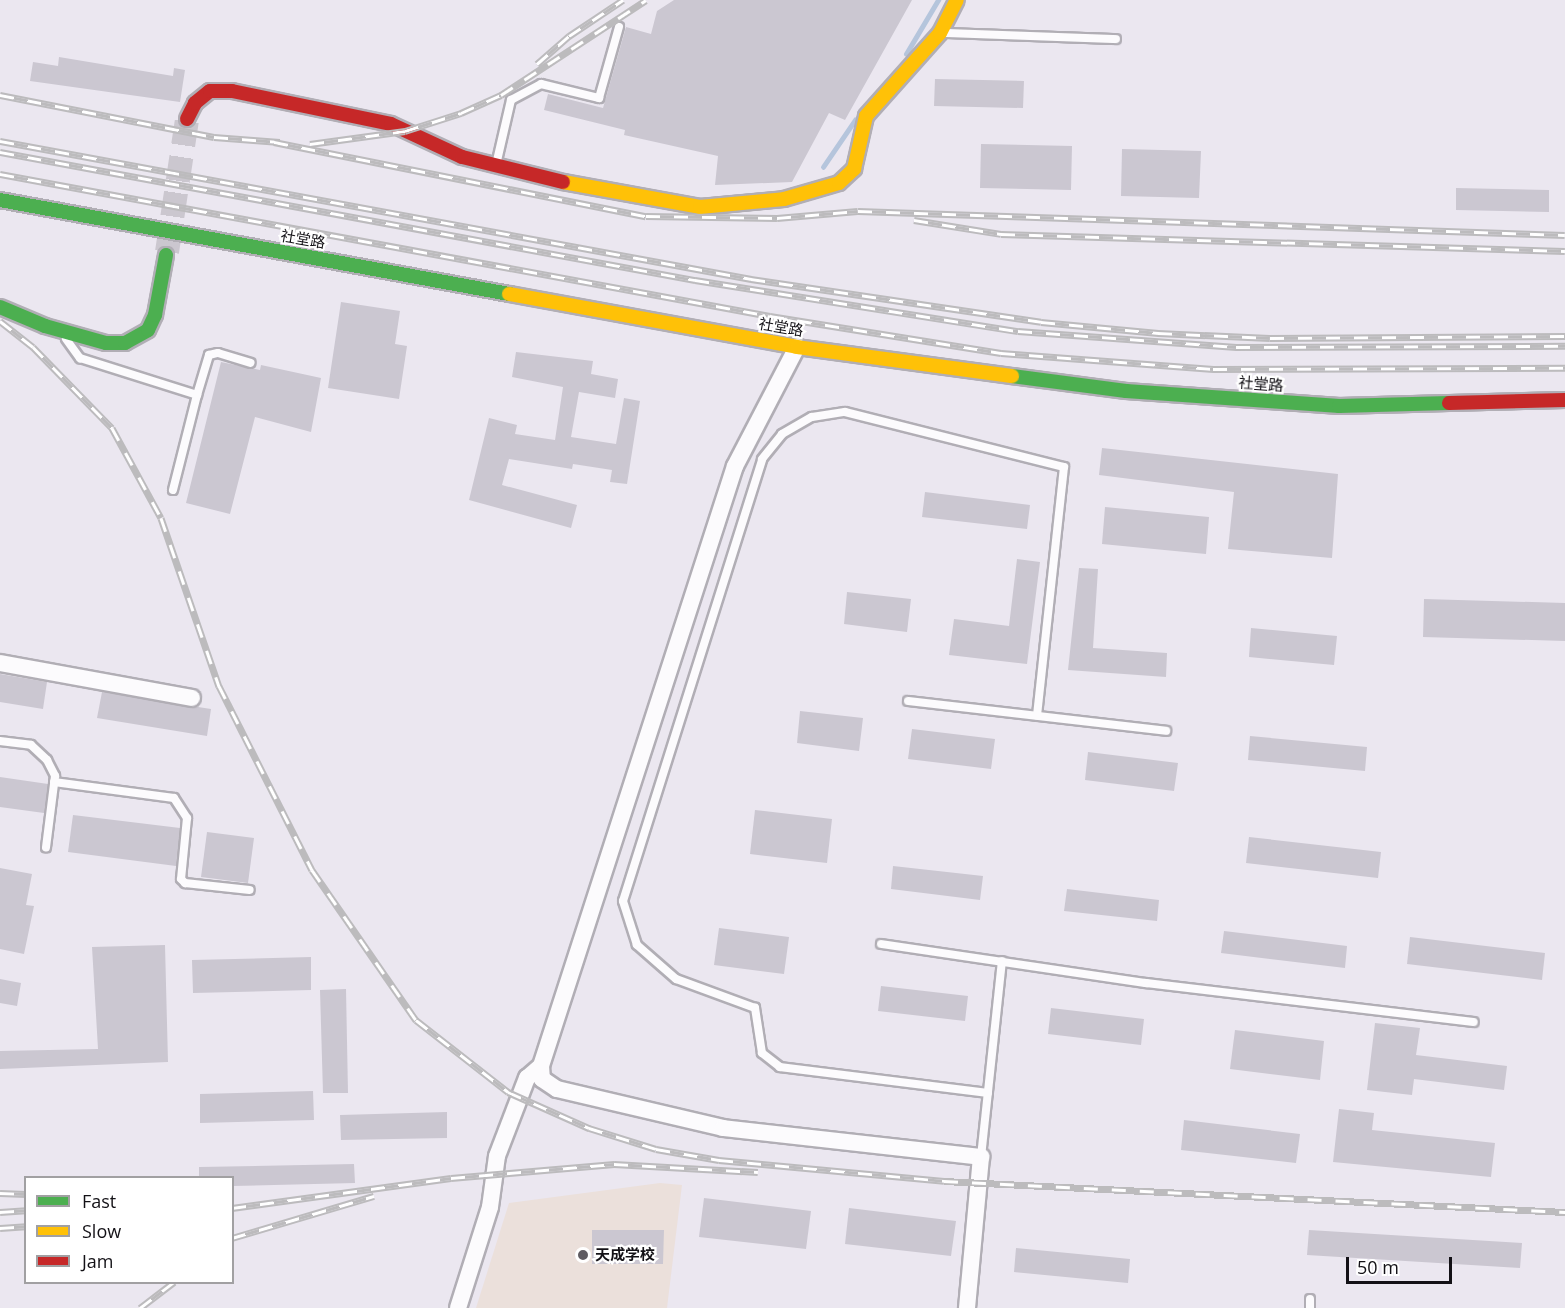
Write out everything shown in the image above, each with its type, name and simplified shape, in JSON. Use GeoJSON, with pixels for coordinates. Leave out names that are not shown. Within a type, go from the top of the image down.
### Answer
{"type":"FeatureCollection","features":[{"type":"Feature","properties":{"kind":"street"},"geometry":{"type":"LineString","coordinates":[[187,119],[195,103],[210,91],[232,91],[322,107],[391,124],[462,157],[575,185],[700,207],[784,200],[839,183],[854,169],[866,116],[940,33],[957,0]]}},
{"type":"Feature","properties":{"kind":"street","name":"社堂路"},"geometry":{"type":"LineString","coordinates":[[0,200],[797,346],[1150,393],[1339,406],[1565,400]]}},
{"type":"Feature","properties":{"kind":"street"},"geometry":{"type":"LineString","coordinates":[[0,307],[61,331],[106,343],[124,343],[137,338],[147,330],[155,315],[166,255]]}},
{"type":"Feature","properties":{"kind":"street"},"geometry":{"type":"LineString","coordinates":[[797,346],[735,466],[541,1066],[542,1079],[557,1089],[723,1128],[981,1157],[967,1308]]}},
{"type":"Feature","properties":{"kind":"street"},"geometry":{"type":"LineString","coordinates":[[0,663],[192,698]]}},
{"type":"Feature","properties":{"kind":"street"},"geometry":{"type":"LineString","coordinates":[[458,1308],[490,1207],[497,1156],[527,1078],[541,1066]]}},
{"type":"Feature","properties":{"kind":"lane"},"geometry":{"type":"LineString","coordinates":[[495,165],[511,100],[542,84],[599,98],[620,27]]}},
{"type":"Feature","properties":{"kind":"lane"},"geometry":{"type":"LineString","coordinates":[[940,33],[1116,39]]}},
{"type":"Feature","properties":{"kind":"lane"},"geometry":{"type":"LineString","coordinates":[[61,331],[80,358],[197,395]]}},
{"type":"Feature","properties":{"kind":"lane"},"geometry":{"type":"LineString","coordinates":[[173,490],[209,355],[218,353],[250,363]]}},
{"type":"Feature","properties":{"kind":"lane"},"geometry":{"type":"LineString","coordinates":[[988,1093],[780,1067],[762,1053],[755,1008],[676,980],[637,945],[623,901],[762,459],[783,434],[812,417],[844,412],[1065,467],[1037,716]]}},
{"type":"Feature","properties":{"kind":"lane"},"geometry":{"type":"LineString","coordinates":[[908,701],[1167,731]]}},
{"type":"Feature","properties":{"kind":"lane"},"geometry":{"type":"LineString","coordinates":[[0,741],[31,745],[47,760],[56,776],[46,847]]}},
{"type":"Feature","properties":{"kind":"lane"},"geometry":{"type":"LineString","coordinates":[[54,782],[174,798],[187,818],[181,879],[185,883],[249,890]]}},
{"type":"Feature","properties":{"kind":"lane"},"geometry":{"type":"LineString","coordinates":[[881,944],[1474,1022]]}},
{"type":"Feature","properties":{"kind":"lane"},"geometry":{"type":"LineString","coordinates":[[981,1157],[1002,961]]}},
{"type":"Feature","properties":{"kind":"shaded area","name":"天成学校"},"geometry":{"type":"Polygon","coordinates":[[[660,1183],[682,1185],[667,1308],[476,1308],[509,1203],[660,1183]]]}},
{"type":"Feature","properties":{"kind":"building"},"geometry":{"type":"Polygon","coordinates":[[[674,0],[912,0],[845,120],[829,113],[792,182],[715,185],[718,156],[624,135],[625,130],[544,110],[548,94],[603,108],[626,27],[651,34],[657,11],[674,0]]]}},
{"type":"Feature","properties":{"kind":"building"},"geometry":{"type":"Polygon","coordinates":[[[59,57],[173,76],[174,68],[185,70],[180,102],[30,81],[33,62],[58,66],[59,57]]]}},
{"type":"Feature","properties":{"kind":"building"},"geometry":{"type":"Polygon","coordinates":[[[935,79],[1024,81],[1023,108],[934,106],[935,79]]]}},
{"type":"Feature","properties":{"kind":"building"},"geometry":{"type":"Polygon","coordinates":[[[981,144],[1072,146],[1071,190],[980,188],[981,144]]]}},
{"type":"Feature","properties":{"kind":"building"},"geometry":{"type":"Polygon","coordinates":[[[1122,149],[1201,151],[1199,198],[1121,196],[1122,149]]]}},
{"type":"Feature","properties":{"kind":"building"},"geometry":{"type":"Polygon","coordinates":[[[1456,188],[1549,190],[1549,212],[1456,210],[1456,188]]]}},
{"type":"Feature","properties":{"kind":"building"},"geometry":{"type":"Polygon","coordinates":[[[341,302],[400,311],[395,344],[407,346],[399,399],[328,388],[341,302]]]}},
{"type":"Feature","properties":{"kind":"building"},"geometry":{"type":"Polygon","coordinates":[[[516,352],[593,361],[591,374],[618,379],[615,398],[579,392],[571,437],[616,444],[624,398],[640,401],[627,484],[610,482],[612,470],[573,464],[572,469],[509,459],[502,485],[577,505],[571,528],[469,500],[489,418],[517,425],[515,434],[555,440],[563,387],[512,377],[516,352]]]}},
{"type":"Feature","properties":{"kind":"building"},"geometry":{"type":"Polygon","coordinates":[[[221,362],[260,370],[261,365],[321,378],[311,432],[255,417],[230,514],[186,503],[221,362]]]}},
{"type":"Feature","properties":{"kind":"building"},"geometry":{"type":"Polygon","coordinates":[[[1102,448],[1338,474],[1332,558],[1228,549],[1234,492],[1099,475],[1102,448]]]}},
{"type":"Feature","properties":{"kind":"building"},"geometry":{"type":"Polygon","coordinates":[[[925,492],[1030,505],[1027,529],[922,517],[925,492]]]}},
{"type":"Feature","properties":{"kind":"building"},"geometry":{"type":"Polygon","coordinates":[[[1105,507],[1209,517],[1206,554],[1102,544],[1105,507]]]}},
{"type":"Feature","properties":{"kind":"building"},"geometry":{"type":"Polygon","coordinates":[[[1017,559],[1040,562],[1027,664],[949,655],[954,619],[1009,626],[1017,559]]]}},
{"type":"Feature","properties":{"kind":"building"},"geometry":{"type":"Polygon","coordinates":[[[1079,568],[1098,569],[1093,648],[1167,653],[1166,677],[1068,670],[1079,568]]]}},
{"type":"Feature","properties":{"kind":"building"},"geometry":{"type":"Polygon","coordinates":[[[847,592],[911,599],[907,632],[844,624],[847,592]]]}},
{"type":"Feature","properties":{"kind":"building"},"geometry":{"type":"Polygon","coordinates":[[[1424,599],[1565,603],[1565,641],[1423,637],[1424,599]]]}},
{"type":"Feature","properties":{"kind":"building"},"geometry":{"type":"Polygon","coordinates":[[[1251,628],[1337,636],[1334,665],[1249,657],[1251,628]]]}},
{"type":"Feature","properties":{"kind":"building"},"geometry":{"type":"Polygon","coordinates":[[[0,674],[47,682],[43,709],[0,702],[0,674]]]}},
{"type":"Feature","properties":{"kind":"building"},"geometry":{"type":"Polygon","coordinates":[[[102,692],[211,709],[207,736],[97,718],[102,692]]]}},
{"type":"Feature","properties":{"kind":"building"},"geometry":{"type":"Polygon","coordinates":[[[800,711],[863,718],[859,751],[797,743],[800,711]]]}},
{"type":"Feature","properties":{"kind":"building"},"geometry":{"type":"Polygon","coordinates":[[[912,729],[995,739],[991,769],[908,759],[912,729]]]}},
{"type":"Feature","properties":{"kind":"building"},"geometry":{"type":"Polygon","coordinates":[[[1250,736],[1367,747],[1365,771],[1248,760],[1250,736]]]}},
{"type":"Feature","properties":{"kind":"building"},"geometry":{"type":"Polygon","coordinates":[[[1088,752],[1178,763],[1174,791],[1085,780],[1088,752]]]}},
{"type":"Feature","properties":{"kind":"building"},"geometry":{"type":"Polygon","coordinates":[[[0,777],[48,784],[44,813],[0,807],[0,777]]]}},
{"type":"Feature","properties":{"kind":"building"},"geometry":{"type":"Polygon","coordinates":[[[755,810],[832,819],[827,863],[750,854],[755,810]]]}},
{"type":"Feature","properties":{"kind":"building"},"geometry":{"type":"Polygon","coordinates":[[[73,815],[180,828],[176,866],[68,852],[73,815]]]}},
{"type":"Feature","properties":{"kind":"building"},"geometry":{"type":"Polygon","coordinates":[[[207,832],[254,838],[248,883],[201,877],[207,832]]]}},
{"type":"Feature","properties":{"kind":"building"},"geometry":{"type":"Polygon","coordinates":[[[1249,837],[1381,852],[1378,878],[1246,863],[1249,837]]]}},
{"type":"Feature","properties":{"kind":"building"},"geometry":{"type":"Polygon","coordinates":[[[893,866],[983,876],[980,900],[891,889],[893,866]]]}},
{"type":"Feature","properties":{"kind":"building"},"geometry":{"type":"Polygon","coordinates":[[[0,868],[32,874],[26,905],[34,906],[24,954],[0,949],[0,868]]]}},
{"type":"Feature","properties":{"kind":"building"},"geometry":{"type":"Polygon","coordinates":[[[1067,889],[1159,900],[1157,921],[1064,911],[1067,889]]]}},
{"type":"Feature","properties":{"kind":"building"},"geometry":{"type":"Polygon","coordinates":[[[719,928],[789,937],[784,974],[714,965],[719,928]]]}},
{"type":"Feature","properties":{"kind":"building"},"geometry":{"type":"Polygon","coordinates":[[[1224,931],[1347,946],[1345,968],[1221,953],[1224,931]]]}},
{"type":"Feature","properties":{"kind":"building"},"geometry":{"type":"Polygon","coordinates":[[[1410,937],[1545,953],[1542,980],[1407,964],[1410,937]]]}},
{"type":"Feature","properties":{"kind":"building"},"geometry":{"type":"Polygon","coordinates":[[[165,945],[168,1062],[0,1069],[0,1051],[98,1049],[92,947],[165,945]]]}},
{"type":"Feature","properties":{"kind":"building"},"geometry":{"type":"Polygon","coordinates":[[[311,957],[311,990],[193,993],[192,960],[311,957]]]}},
{"type":"Feature","properties":{"kind":"building"},"geometry":{"type":"Polygon","coordinates":[[[0,979],[21,983],[17,1006],[0,1003],[0,979]]]}},
{"type":"Feature","properties":{"kind":"building"},"geometry":{"type":"Polygon","coordinates":[[[881,986],[968,996],[965,1021],[878,1011],[881,986]]]}},
{"type":"Feature","properties":{"kind":"building"},"geometry":{"type":"Polygon","coordinates":[[[346,989],[348,1093],[323,1093],[320,990],[346,989]]]}},
{"type":"Feature","properties":{"kind":"building"},"geometry":{"type":"Polygon","coordinates":[[[1051,1008],[1144,1019],[1141,1045],[1048,1034],[1051,1008]]]}},
{"type":"Feature","properties":{"kind":"building"},"geometry":{"type":"Polygon","coordinates":[[[1375,1023],[1420,1028],[1416,1055],[1507,1066],[1504,1090],[1414,1079],[1412,1095],[1367,1090],[1375,1023]]]}},
{"type":"Feature","properties":{"kind":"building"},"geometry":{"type":"Polygon","coordinates":[[[1235,1030],[1324,1041],[1320,1080],[1230,1069],[1235,1030]]]}},
{"type":"Feature","properties":{"kind":"building"},"geometry":{"type":"Polygon","coordinates":[[[313,1091],[314,1120],[200,1123],[200,1094],[313,1091]]]}},
{"type":"Feature","properties":{"kind":"building"},"geometry":{"type":"Polygon","coordinates":[[[1339,1109],[1374,1113],[1372,1130],[1495,1143],[1491,1177],[1333,1162],[1339,1109]]]}},
{"type":"Feature","properties":{"kind":"building"},"geometry":{"type":"Polygon","coordinates":[[[447,1112],[447,1138],[341,1140],[340,1115],[447,1112]]]}},
{"type":"Feature","properties":{"kind":"building"},"geometry":{"type":"Polygon","coordinates":[[[1184,1120],[1300,1134],[1296,1163],[1181,1150],[1184,1120]]]}},
{"type":"Feature","properties":{"kind":"building"},"geometry":{"type":"Polygon","coordinates":[[[354,1164],[355,1183],[234,1186],[234,1176],[199,1176],[199,1167],[354,1164]]]}},
{"type":"Feature","properties":{"kind":"building"},"geometry":{"type":"Polygon","coordinates":[[[704,1198],[811,1211],[806,1249],[699,1237],[704,1198]]]}},
{"type":"Feature","properties":{"kind":"building"},"geometry":{"type":"Polygon","coordinates":[[[849,1208],[956,1221],[951,1256],[845,1244],[849,1208]]]}},
{"type":"Feature","properties":{"kind":"building"},"geometry":{"type":"Polygon","coordinates":[[[592,1230],[664,1230],[663,1264],[592,1264],[592,1230]]]}},
{"type":"Feature","properties":{"kind":"building"},"geometry":{"type":"Polygon","coordinates":[[[1309,1230],[1522,1243],[1520,1268],[1307,1255],[1309,1230]]]}},
{"type":"Feature","properties":{"kind":"building"},"geometry":{"type":"Polygon","coordinates":[[[1016,1248],[1130,1259],[1128,1283],[1014,1272],[1016,1248]]]}},
{"type":"Feature","properties":{"kind":"waterway"},"geometry":{"type":"LineString","coordinates":[[906,54],[938,0]]}},
{"type":"Feature","properties":{"kind":"waterway"},"geometry":{"type":"LineString","coordinates":[[823,167],[855,120]]}},
{"type":"Feature","properties":{"kind":"tunnel"},"geometry":{"type":"LineString","coordinates":[[167,252],[187,119]]}},
{"type":"Feature","properties":{"kind":"railway"},"geometry":{"type":"LineString","coordinates":[[537,64],[569,36],[623,0]]}},
{"type":"Feature","properties":{"kind":"railway"},"geometry":{"type":"LineString","coordinates":[[310,144],[405,131],[461,113],[501,95],[646,0]]}},
{"type":"Feature","properties":{"kind":"railway"},"geometry":{"type":"LineString","coordinates":[[0,95],[214,137],[280,142]]}},
{"type":"Feature","properties":{"kind":"railway"},"geometry":{"type":"LineString","coordinates":[[0,141],[751,279],[1041,322],[1158,333],[1270,338],[1565,336]]}},
{"type":"Feature","properties":{"kind":"railway"},"geometry":{"type":"LineString","coordinates":[[274,142],[646,216],[777,218],[858,211],[1565,235]]}},
{"type":"Feature","properties":{"kind":"railway"},"geometry":{"type":"LineString","coordinates":[[0,152],[695,280],[1018,331],[1236,347],[1565,346]]}},
{"type":"Feature","properties":{"kind":"railway"},"geometry":{"type":"LineString","coordinates":[[0,174],[770,316],[1001,353],[1213,369],[1565,368]]}},
{"type":"Feature","properties":{"kind":"railway"},"geometry":{"type":"LineString","coordinates":[[914,220],[1001,234],[1565,251]]}},
{"type":"Feature","properties":{"kind":"railway"},"geometry":{"type":"LineString","coordinates":[[0,321],[33,347],[112,428],[161,518],[219,686],[312,870],[416,1020],[508,1092],[589,1128],[656,1149],[719,1160],[944,1181],[1565,1212]]}},
{"type":"Feature","properties":{"kind":"railway"},"geometry":{"type":"LineString","coordinates":[[234,1208],[451,1178],[614,1164],[758,1172]]}},
{"type":"Feature","properties":{"kind":"railway"},"geometry":{"type":"LineString","coordinates":[[0,1193],[24,1194]]}},
{"type":"Feature","properties":{"kind":"railway"},"geometry":{"type":"LineString","coordinates":[[234,1237],[374,1196]]}},
{"type":"Feature","properties":{"kind":"railway"},"geometry":{"type":"LineString","coordinates":[[0,1212],[24,1210]]}},
{"type":"Feature","properties":{"kind":"railway"},"geometry":{"type":"LineString","coordinates":[[0,1228],[24,1226]]}},
{"type":"Feature","properties":{"kind":"railway"},"geometry":{"type":"LineString","coordinates":[[140,1308],[171,1284]]}},
{"type":"Feature","properties":{"kind":"traffic: fast"},"geometry":{"type":"LineString","coordinates":[[0,200],[509,294]]}},
{"type":"Feature","properties":{"kind":"traffic: fast"},"geometry":{"type":"LineString","coordinates":[[0,307],[45,326],[106,343],[125,343],[148,330],[155,315],[166,255]]}},
{"type":"Feature","properties":{"kind":"traffic: fast"},"geometry":{"type":"LineString","coordinates":[[1012,376],[1126,391],[1339,406],[1449,403]]}},
{"type":"Feature","properties":{"kind":"traffic: slow"},"geometry":{"type":"LineString","coordinates":[[563,182],[700,207],[784,199],[839,183],[854,169],[866,116],[940,33],[957,0]]}},
{"type":"Feature","properties":{"kind":"traffic: slow"},"geometry":{"type":"LineString","coordinates":[[509,294],[797,347],[1012,376]]}},
{"type":"Feature","properties":{"kind":"traffic: jam"},"geometry":{"type":"LineString","coordinates":[[187,119],[195,103],[210,91],[232,91],[391,124],[462,157],[563,182]]}},
{"type":"Feature","properties":{"kind":"traffic: jam"},"geometry":{"type":"LineString","coordinates":[[1449,403],[1565,400]]}},
{"type":"Feature","properties":{"kind":"place","name":"天成学校"},"geometry":{"type":"Point","coordinates":[583,1255]}}]}
